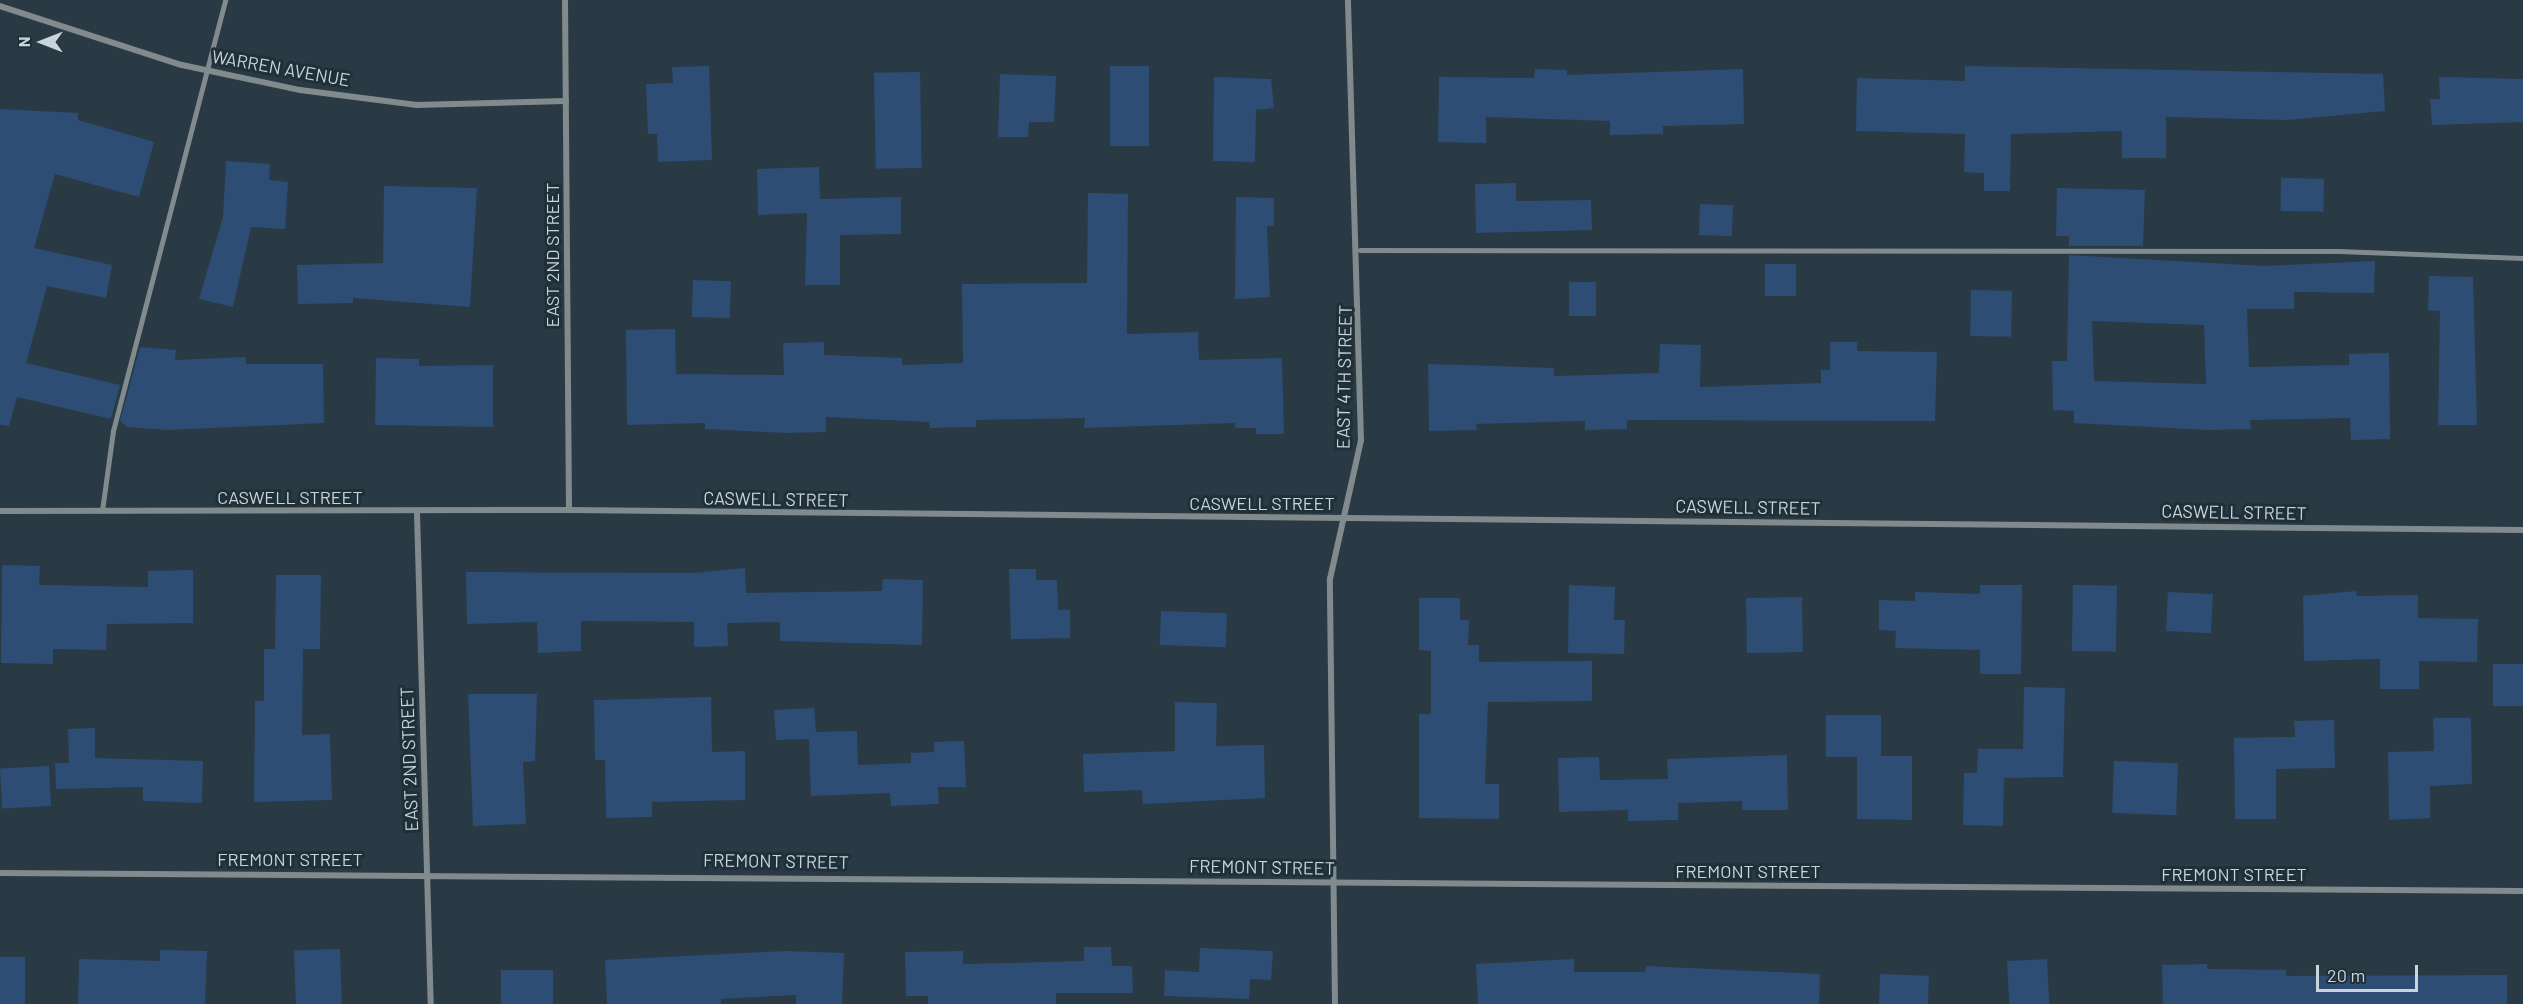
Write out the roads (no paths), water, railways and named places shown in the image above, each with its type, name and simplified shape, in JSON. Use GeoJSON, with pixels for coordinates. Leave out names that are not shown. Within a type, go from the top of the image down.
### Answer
{"type":"FeatureCollection","features":[{"type":"Feature","properties":{"kind":"street","name":"EAST 2ND STREET"},"geometry":{"type":"LineString","coordinates":[[565,0],[569,510]]}},
{"type":"Feature","properties":{"kind":"street","name":"EAST 4TH STREET"},"geometry":{"type":"LineString","coordinates":[[1335,1004],[1330,579],[1361,440],[1360,250],[1348,0]]}},
{"type":"Feature","properties":{"kind":"street","name":"WARREN AVENUE"},"geometry":{"type":"LineString","coordinates":[[0,6],[206,70],[417,105],[566,101]]}},
{"type":"Feature","properties":{"kind":"street","name":"CASWELL STREET"},"geometry":{"type":"LineString","coordinates":[[0,511],[417,513],[569,510],[2523,530]]}},
{"type":"Feature","properties":{"kind":"street","name":"EAST 2ND STREET"},"geometry":{"type":"LineString","coordinates":[[417,513],[432,1004]]}},
{"type":"Feature","properties":{"kind":"street","name":"FREMONT STREET"},"geometry":{"type":"LineString","coordinates":[[0,873],[2523,891]]}},
{"type":"Feature","properties":{"kind":"lane"},"geometry":{"type":"LineString","coordinates":[[102,511],[113,431],[225,0]]}},
{"type":"Feature","properties":{"kind":"lane"},"geometry":{"type":"LineString","coordinates":[[1360,250],[2340,251],[2523,258]]}}]}
